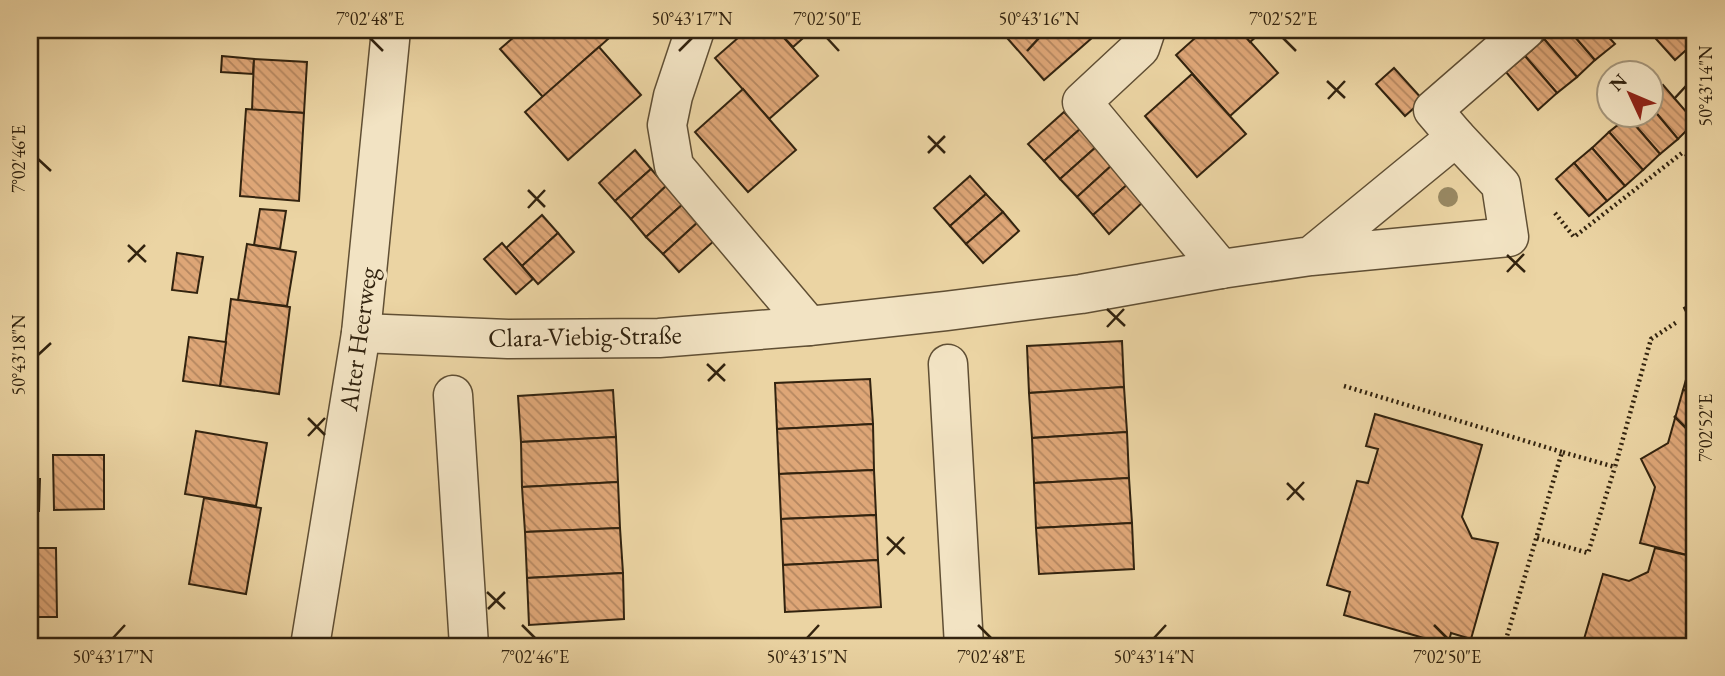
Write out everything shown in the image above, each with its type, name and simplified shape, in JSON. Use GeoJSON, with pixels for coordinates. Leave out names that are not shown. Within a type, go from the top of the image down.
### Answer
{"type":"FeatureCollection","features":[{"type":"Feature","properties":{"kind":"street","name":"Alter Heerweg"},"geometry":{"type":"LineString","coordinates":[[310,646],[361,333],[391,30]]}},
{"type":"Feature","properties":{"kind":"street"},"geometry":{"type":"LineString","coordinates":[[1146,30],[1139,48],[1082,102],[1221,269]]}},
{"type":"Feature","properties":{"kind":"street","name":"Clara-Viebig-Straße"},"geometry":{"type":"LineString","coordinates":[[361,333],[508,339],[659,338],[809,326],[1081,294],[1311,256],[1509,237],[1501,185],[1433,110],[1525,30]]}},
{"type":"Feature","properties":{"kind":"street"},"geometry":{"type":"LineString","coordinates":[[687,35],[667,125],[674,166],[809,326]]}},
{"type":"Feature","properties":{"kind":"street"},"geometry":{"type":"LineString","coordinates":[[1311,256],[1456,137]]}},
{"type":"Feature","properties":{"kind":"street"},"geometry":{"type":"LineString","coordinates":[[948,364],[964,646]]}},
{"type":"Feature","properties":{"kind":"street"},"geometry":{"type":"LineString","coordinates":[[453,396],[469,646]]}},
{"type":"Feature","properties":{"kind":"path"},"geometry":{"type":"LineString","coordinates":[[1551,207],[1574,237],[1682,153],[1695,158]]}},
{"type":"Feature","properties":{"kind":"path"},"geometry":{"type":"LineString","coordinates":[[1537,538],[1588,553],[1651,339],[1677,323]]}},
{"type":"Feature","properties":{"kind":"path"},"geometry":{"type":"LineString","coordinates":[[1344,386],[1615,467]]}},
{"type":"Feature","properties":{"kind":"path"},"geometry":{"type":"LineString","coordinates":[[1504,646],[1562,452]]}},
{"type":"Feature","properties":{"kind":"building"},"geometry":{"type":"Polygon","coordinates":[[[522,30],[617,31],[543,97],[500,49],[522,30]]]}},
{"type":"Feature","properties":{"kind":"building"},"geometry":{"type":"Polygon","coordinates":[[[747,30],[777,30],[818,76],[769,119],[715,58],[747,30]]]}},
{"type":"Feature","properties":{"kind":"building"},"geometry":{"type":"Polygon","coordinates":[[[777,30],[812,30],[793,47],[777,30]]]}},
{"type":"Feature","properties":{"kind":"building"},"geometry":{"type":"Polygon","coordinates":[[[1101,30],[1044,80],[1001,31],[1101,30]]]}},
{"type":"Feature","properties":{"kind":"building"},"geometry":{"type":"Polygon","coordinates":[[[1204,30],[1240,30],[1278,73],[1230,116],[1176,55],[1204,30]]]}},
{"type":"Feature","properties":{"kind":"building"},"geometry":{"type":"Polygon","coordinates":[[[1240,30],[1264,30],[1250,42],[1240,30]]]}},
{"type":"Feature","properties":{"kind":"building"},"geometry":{"type":"Polygon","coordinates":[[[1555,30],[1569,30],[1595,60],[1577,77],[1544,39],[1555,30]]]}},
{"type":"Feature","properties":{"kind":"building"},"geometry":{"type":"Polygon","coordinates":[[[1569,30],[1602,30],[1615,44],[1595,60],[1569,30]]]}},
{"type":"Feature","properties":{"kind":"building"},"geometry":{"type":"Polygon","coordinates":[[[1648,30],[1695,30],[1695,42],[1675,60],[1648,30]]]}},
{"type":"Feature","properties":{"kind":"building"},"geometry":{"type":"Polygon","coordinates":[[[1544,39],[1577,77],[1557,93],[1525,56],[1544,39]]]}},
{"type":"Feature","properties":{"kind":"building"},"geometry":{"type":"Polygon","coordinates":[[[599,47],[641,95],[568,160],[525,112],[599,47]]]}},
{"type":"Feature","properties":{"kind":"building"},"geometry":{"type":"Polygon","coordinates":[[[222,56],[254,59],[253,74],[221,72],[222,56]]]}},
{"type":"Feature","properties":{"kind":"building"},"geometry":{"type":"Polygon","coordinates":[[[1525,56],[1557,93],[1538,110],[1506,72],[1525,56]]]}},
{"type":"Feature","properties":{"kind":"building"},"geometry":{"type":"Polygon","coordinates":[[[254,59],[307,62],[304,113],[252,110],[254,59]]]}},
{"type":"Feature","properties":{"kind":"building"},"geometry":{"type":"Polygon","coordinates":[[[1394,68],[1423,100],[1405,116],[1376,84],[1394,68]]]}},
{"type":"Feature","properties":{"kind":"building"},"geometry":{"type":"Polygon","coordinates":[[[1192,74],[1246,134],[1197,177],[1145,116],[1192,74]]]}},
{"type":"Feature","properties":{"kind":"building"},"geometry":{"type":"Polygon","coordinates":[[[1666,88],[1695,122],[1678,139],[1666,125],[1666,88]]]}},
{"type":"Feature","properties":{"kind":"building"},"geometry":{"type":"Polygon","coordinates":[[[743,89],[796,150],[748,192],[695,132],[743,89]]]}},
{"type":"Feature","properties":{"kind":"building"},"geometry":{"type":"Polygon","coordinates":[[[246,109],[304,113],[299,201],[240,196],[246,109]]]}},
{"type":"Feature","properties":{"kind":"building"},"geometry":{"type":"Polygon","coordinates":[[[1064,112],[1080,129],[1044,161],[1028,144],[1064,112]]]}},
{"type":"Feature","properties":{"kind":"building"},"geometry":{"type":"Polygon","coordinates":[[[1666,125],[1678,139],[1660,154],[1639,130],[1666,130],[1666,125]]]}},
{"type":"Feature","properties":{"kind":"building"},"geometry":{"type":"Polygon","coordinates":[[[1080,129],[1096,147],[1060,179],[1044,161],[1080,129]]]}},
{"type":"Feature","properties":{"kind":"building"},"geometry":{"type":"Polygon","coordinates":[[[1639,130],[1660,154],[1643,170],[1609,132],[1639,130]]]}},
{"type":"Feature","properties":{"kind":"building"},"geometry":{"type":"Polygon","coordinates":[[[1609,132],[1643,170],[1625,186],[1592,148],[1609,132]]]}},
{"type":"Feature","properties":{"kind":"building"},"geometry":{"type":"Polygon","coordinates":[[[1096,147],[1112,165],[1077,197],[1060,179],[1096,147]]]}},
{"type":"Feature","properties":{"kind":"building"},"geometry":{"type":"Polygon","coordinates":[[[1592,148],[1625,186],[1607,201],[1574,163],[1592,148]]]}},
{"type":"Feature","properties":{"kind":"building"},"geometry":{"type":"Polygon","coordinates":[[[635,150],[651,169],[615,201],[599,183],[635,150]]]}},
{"type":"Feature","properties":{"kind":"building"},"geometry":{"type":"Polygon","coordinates":[[[1574,163],[1607,201],[1589,216],[1556,179],[1574,163]]]}},
{"type":"Feature","properties":{"kind":"building"},"geometry":{"type":"Polygon","coordinates":[[[1112,165],[1129,183],[1093,215],[1077,197],[1112,165]]]}},
{"type":"Feature","properties":{"kind":"building"},"geometry":{"type":"Polygon","coordinates":[[[651,169],[666,186],[631,219],[615,201],[651,169]]]}},
{"type":"Feature","properties":{"kind":"building"},"geometry":{"type":"Polygon","coordinates":[[[970,176],[986,194],[950,226],[934,208],[970,176]]]}},
{"type":"Feature","properties":{"kind":"building"},"geometry":{"type":"Polygon","coordinates":[[[1129,183],[1144,201],[1109,234],[1093,215],[1129,183]]]}},
{"type":"Feature","properties":{"kind":"building"},"geometry":{"type":"Polygon","coordinates":[[[666,186],[683,204],[646,237],[631,219],[666,186]]]}},
{"type":"Feature","properties":{"kind":"building"},"geometry":{"type":"Polygon","coordinates":[[[986,194],[1003,212],[966,244],[950,226],[986,194]]]}},
{"type":"Feature","properties":{"kind":"building"},"geometry":{"type":"Polygon","coordinates":[[[683,204],[698,222],[663,254],[646,237],[683,204]]]}},
{"type":"Feature","properties":{"kind":"building"},"geometry":{"type":"Polygon","coordinates":[[[260,209],[286,211],[280,249],[254,245],[260,209]]]}},
{"type":"Feature","properties":{"kind":"building"},"geometry":{"type":"Polygon","coordinates":[[[1003,212],[1019,231],[983,263],[966,244],[1003,212]]]}},
{"type":"Feature","properties":{"kind":"building"},"geometry":{"type":"Polygon","coordinates":[[[542,215],[558,233],[522,266],[506,248],[542,215]]]}},
{"type":"Feature","properties":{"kind":"building"},"geometry":{"type":"Polygon","coordinates":[[[698,222],[715,240],[679,272],[663,254],[698,222]]]}},
{"type":"Feature","properties":{"kind":"building"},"geometry":{"type":"Polygon","coordinates":[[[558,233],[574,252],[538,284],[522,266],[558,233]]]}},
{"type":"Feature","properties":{"kind":"building"},"geometry":{"type":"Polygon","coordinates":[[[502,243],[533,279],[516,294],[484,259],[502,243]]]}},
{"type":"Feature","properties":{"kind":"building"},"geometry":{"type":"Polygon","coordinates":[[[247,244],[296,252],[287,306],[238,300],[247,244]]]}},
{"type":"Feature","properties":{"kind":"building"},"geometry":{"type":"Polygon","coordinates":[[[177,253],[203,257],[197,293],[172,290],[177,253]]]}},
{"type":"Feature","properties":{"kind":"building"},"geometry":{"type":"Polygon","coordinates":[[[231,299],[290,307],[279,394],[220,386],[231,299]]]}},
{"type":"Feature","properties":{"kind":"building"},"geometry":{"type":"Polygon","coordinates":[[[1695,302],[1695,329],[1684,308],[1695,302]]]}},
{"type":"Feature","properties":{"kind":"building"},"geometry":{"type":"Polygon","coordinates":[[[189,337],[226,342],[220,386],[183,381],[189,337]]]}},
{"type":"Feature","properties":{"kind":"building"},"geometry":{"type":"Polygon","coordinates":[[[1122,341],[1124,387],[1029,393],[1027,346],[1122,341]]]}},
{"type":"Feature","properties":{"kind":"building"},"geometry":{"type":"Polygon","coordinates":[[[1695,348],[1695,393],[1683,390],[1695,348]]]}},
{"type":"Feature","properties":{"kind":"building"},"geometry":{"type":"Polygon","coordinates":[[[870,379],[873,424],[777,429],[775,383],[870,379]]]}},
{"type":"Feature","properties":{"kind":"building"},"geometry":{"type":"Polygon","coordinates":[[[1124,387],[1127,432],[1032,438],[1029,393],[1124,387]]]}},
{"type":"Feature","properties":{"kind":"building"},"geometry":{"type":"Polygon","coordinates":[[[613,390],[616,437],[521,442],[518,396],[613,390]]]}},
{"type":"Feature","properties":{"kind":"building"},"geometry":{"type":"Polygon","coordinates":[[[1683,390],[1695,393],[1695,557],[1640,543],[1655,487],[1641,459],[1668,443],[1683,390]]]}},
{"type":"Feature","properties":{"kind":"building"},"geometry":{"type":"Polygon","coordinates":[[[1375,414],[1482,445],[1462,517],[1472,538],[1498,543],[1471,639],[1451,633],[1448,645],[1344,615],[1350,592],[1327,585],[1357,481],[1368,483],[1378,449],[1366,446],[1375,414]]]}},
{"type":"Feature","properties":{"kind":"building"},"geometry":{"type":"Polygon","coordinates":[[[873,424],[874,470],[779,474],[777,429],[873,424]]]}},
{"type":"Feature","properties":{"kind":"building"},"geometry":{"type":"Polygon","coordinates":[[[196,431],[267,443],[256,506],[185,494],[196,431]]]}},
{"type":"Feature","properties":{"kind":"building"},"geometry":{"type":"Polygon","coordinates":[[[1127,432],[1129,478],[1034,483],[1032,438],[1127,432]]]}},
{"type":"Feature","properties":{"kind":"building"},"geometry":{"type":"Polygon","coordinates":[[[616,437],[618,482],[522,487],[521,442],[616,437]]]}},
{"type":"Feature","properties":{"kind":"building"},"geometry":{"type":"Polygon","coordinates":[[[53,455],[104,455],[104,509],[54,510],[53,455]]]}},
{"type":"Feature","properties":{"kind":"building"},"geometry":{"type":"Polygon","coordinates":[[[874,470],[876,515],[781,519],[779,474],[874,470]]]}},
{"type":"Feature","properties":{"kind":"building"},"geometry":{"type":"Polygon","coordinates":[[[1129,478],[1132,523],[1036,528],[1034,483],[1129,478]]]}},
{"type":"Feature","properties":{"kind":"building"},"geometry":{"type":"Polygon","coordinates":[[[30,479],[40,479],[39,511],[30,511],[30,479]]]}},
{"type":"Feature","properties":{"kind":"building"},"geometry":{"type":"Polygon","coordinates":[[[618,482],[620,528],[525,532],[522,487],[618,482]]]}},
{"type":"Feature","properties":{"kind":"building"},"geometry":{"type":"Polygon","coordinates":[[[204,498],[261,508],[246,594],[189,584],[204,498]]]}},
{"type":"Feature","properties":{"kind":"building"},"geometry":{"type":"Polygon","coordinates":[[[876,515],[878,560],[783,565],[781,519],[876,515]]]}},
{"type":"Feature","properties":{"kind":"building"},"geometry":{"type":"Polygon","coordinates":[[[1132,523],[1134,569],[1039,574],[1036,528],[1132,523]]]}},
{"type":"Feature","properties":{"kind":"building"},"geometry":{"type":"Polygon","coordinates":[[[620,528],[623,573],[527,578],[525,532],[620,528]]]}},
{"type":"Feature","properties":{"kind":"building"},"geometry":{"type":"Polygon","coordinates":[[[30,548],[56,548],[57,617],[30,617],[30,548]]]}},
{"type":"Feature","properties":{"kind":"building"},"geometry":{"type":"Polygon","coordinates":[[[1655,548],[1695,557],[1695,646],[1582,646],[1603,574],[1629,581],[1648,572],[1655,548]]]}},
{"type":"Feature","properties":{"kind":"building"},"geometry":{"type":"Polygon","coordinates":[[[878,560],[881,607],[785,612],[783,565],[878,560]]]}},
{"type":"Feature","properties":{"kind":"building"},"geometry":{"type":"Polygon","coordinates":[[[623,573],[624,619],[529,625],[527,578],[623,573]]]}}]}
